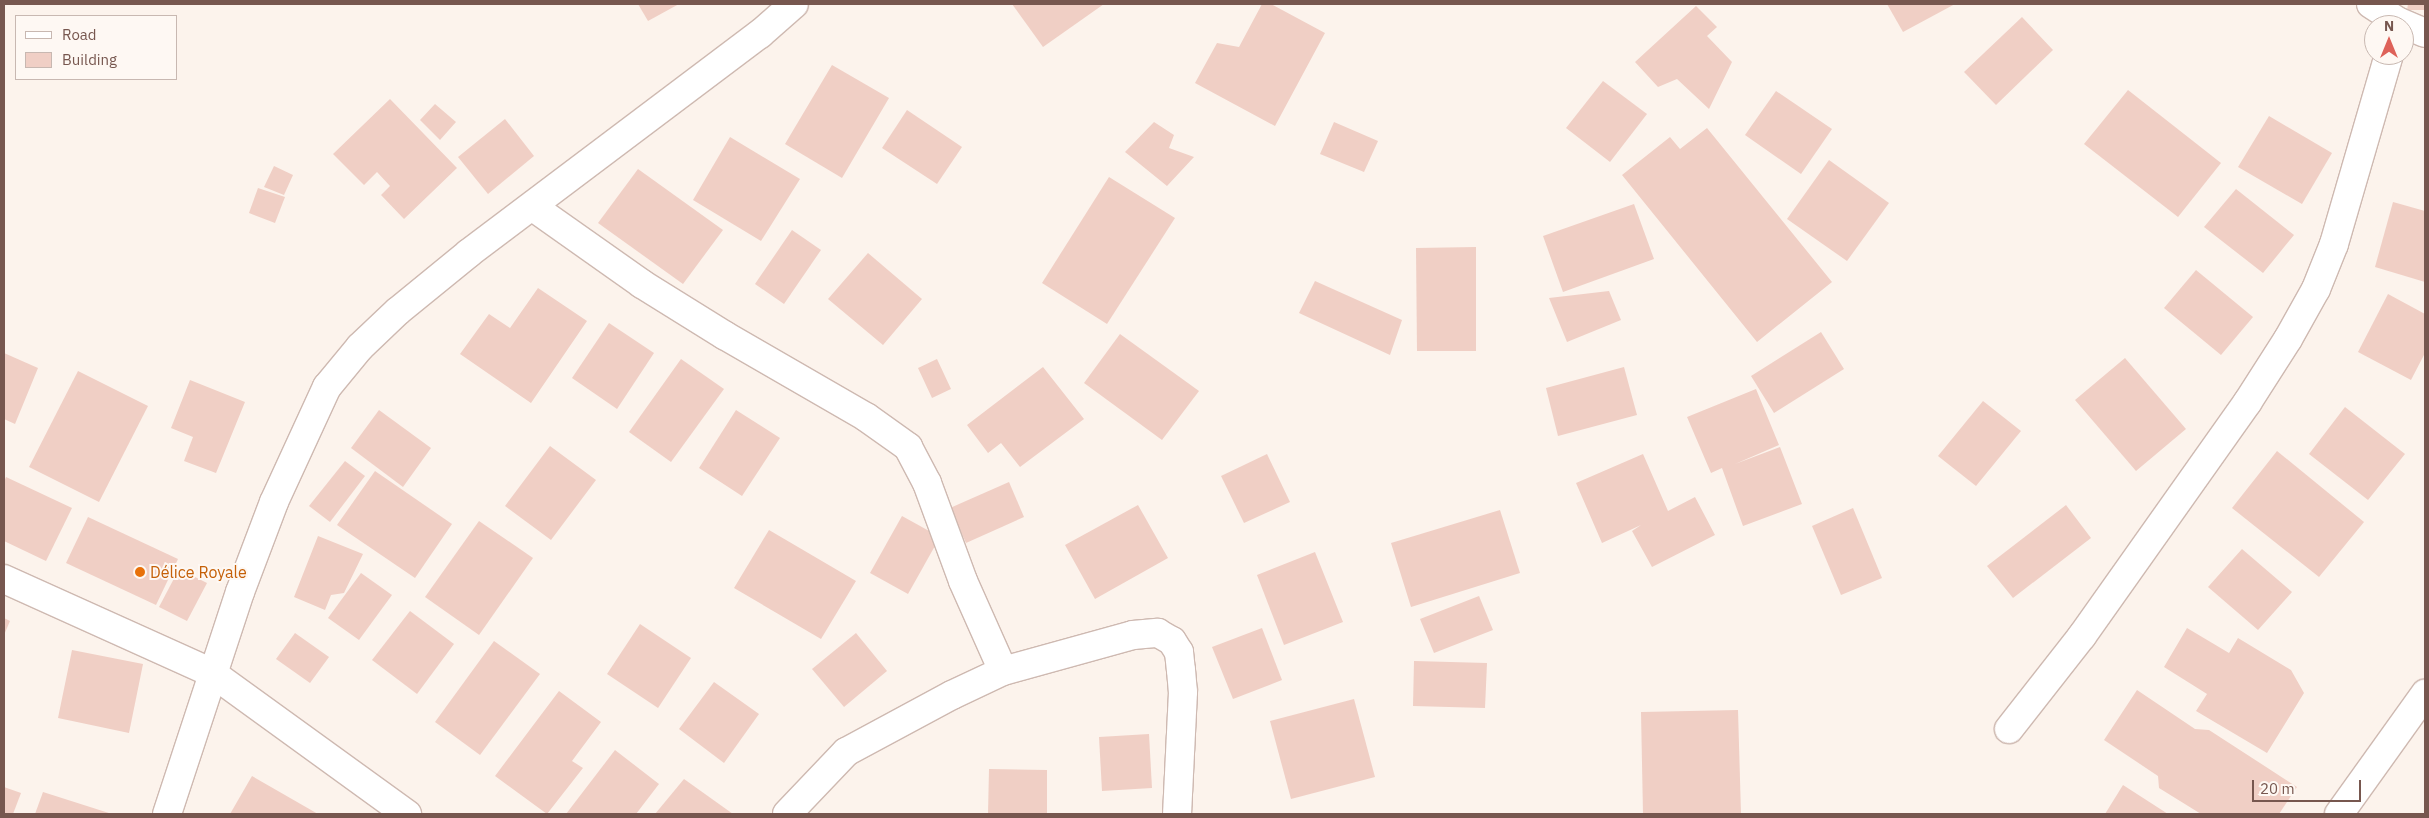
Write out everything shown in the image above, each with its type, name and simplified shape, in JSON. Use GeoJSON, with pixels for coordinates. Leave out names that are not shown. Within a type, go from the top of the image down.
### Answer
{"type":"FeatureCollection","features":[{"type":"Feature","properties":{"kind":"street"},"geometry":{"type":"LineString","coordinates":[[167,814],[212,673],[274,502],[326,388],[360,347],[398,311],[469,253],[533,207],[649,116],[760,34],[794,4]]}},
{"type":"Feature","properties":{"kind":"street"},"geometry":{"type":"LineString","coordinates":[[2371,4],[2386,15]]}},
{"type":"Feature","properties":{"kind":"street"},"geometry":{"type":"LineString","coordinates":[[2009,729],[2082,636],[2248,403],[2288,339],[2316,289],[2334,244],[2386,65]]}},
{"type":"Feature","properties":{"kind":"street"},"geometry":{"type":"LineString","coordinates":[[533,207],[658,294],[724,336],[866,417],[908,447],[927,484],[973,606],[1003,671]]}},
{"type":"Feature","properties":{"kind":"street"},"geometry":{"type":"LineString","coordinates":[[4,579],[212,673],[406,814]]}},
{"type":"Feature","properties":{"kind":"street"},"geometry":{"type":"LineString","coordinates":[[787,814],[846,752],[896,723],[1003,671],[1134,635],[1158,633],[1172,640],[1179,652],[1183,692],[1177,814]]}},
{"type":"Feature","properties":{"kind":"street"},"geometry":{"type":"LineString","coordinates":[[2339,814],[2425,694]]}},
{"type":"Feature","properties":{"kind":"building"},"geometry":{"type":"Polygon","coordinates":[[[638,4],[679,4],[648,21],[638,4]]]}},
{"type":"Feature","properties":{"kind":"building"},"geometry":{"type":"Polygon","coordinates":[[[1012,4],[1104,4],[1043,47],[1012,4]]]}},
{"type":"Feature","properties":{"kind":"building"},"geometry":{"type":"Polygon","coordinates":[[[1262,4],[1271,4],[1325,33],[1275,126],[1195,83],[1217,43],[1239,47],[1262,4]]]}},
{"type":"Feature","properties":{"kind":"building"},"geometry":{"type":"Polygon","coordinates":[[[1887,4],[1955,4],[1903,32],[1887,4]]]}},
{"type":"Feature","properties":{"kind":"building"},"geometry":{"type":"Polygon","coordinates":[[[2408,4],[2425,4],[2425,10],[2407,10],[2408,4]]]}},
{"type":"Feature","properties":{"kind":"building"},"geometry":{"type":"Polygon","coordinates":[[[1696,6],[1717,27],[1707,36],[1732,62],[1709,109],[1677,79],[1658,87],[1635,62],[1696,6]]]}},
{"type":"Feature","properties":{"kind":"building"},"geometry":{"type":"Polygon","coordinates":[[[2022,17],[2053,50],[1996,105],[1964,72],[2022,17]]]}},
{"type":"Feature","properties":{"kind":"building"},"geometry":{"type":"Polygon","coordinates":[[[832,65],[889,98],[842,178],[785,144],[832,65]]]}},
{"type":"Feature","properties":{"kind":"building"},"geometry":{"type":"Polygon","coordinates":[[[1603,81],[1647,114],[1610,162],[1566,128],[1603,81]]]}},
{"type":"Feature","properties":{"kind":"building"},"geometry":{"type":"Polygon","coordinates":[[[2128,90],[2221,163],[2178,217],[2084,144],[2128,90]]]}},
{"type":"Feature","properties":{"kind":"building"},"geometry":{"type":"Polygon","coordinates":[[[1776,91],[1832,129],[1801,174],[1745,135],[1776,91]]]}},
{"type":"Feature","properties":{"kind":"building"},"geometry":{"type":"Polygon","coordinates":[[[390,99],[457,168],[404,219],[381,195],[390,186],[377,172],[364,185],[333,154],[390,99]]]}},
{"type":"Feature","properties":{"kind":"building"},"geometry":{"type":"Polygon","coordinates":[[[435,104],[456,122],[440,140],[420,120],[435,104]]]}},
{"type":"Feature","properties":{"kind":"building"},"geometry":{"type":"Polygon","coordinates":[[[907,110],[962,147],[937,184],[882,148],[907,110]]]}},
{"type":"Feature","properties":{"kind":"building"},"geometry":{"type":"Polygon","coordinates":[[[2269,116],[2332,153],[2302,204],[2238,167],[2269,116]]]}},
{"type":"Feature","properties":{"kind":"building"},"geometry":{"type":"Polygon","coordinates":[[[505,119],[534,156],[488,194],[458,157],[505,119]]]}},
{"type":"Feature","properties":{"kind":"building"},"geometry":{"type":"Polygon","coordinates":[[[1154,122],[1174,135],[1169,148],[1194,157],[1167,186],[1125,152],[1154,122]]]}},
{"type":"Feature","properties":{"kind":"building"},"geometry":{"type":"Polygon","coordinates":[[[1334,122],[1378,141],[1364,172],[1320,154],[1334,122]]]}},
{"type":"Feature","properties":{"kind":"building"},"geometry":{"type":"Polygon","coordinates":[[[1707,128],[1832,282],[1757,342],[1622,175],[1670,137],[1680,149],[1707,128]]]}},
{"type":"Feature","properties":{"kind":"building"},"geometry":{"type":"Polygon","coordinates":[[[730,137],[800,179],[761,241],[693,200],[730,137]]]}},
{"type":"Feature","properties":{"kind":"building"},"geometry":{"type":"Polygon","coordinates":[[[1829,160],[1889,203],[1847,261],[1787,219],[1829,160]]]}},
{"type":"Feature","properties":{"kind":"building"},"geometry":{"type":"Polygon","coordinates":[[[274,166],[293,175],[284,195],[264,187],[274,166]]]}},
{"type":"Feature","properties":{"kind":"building"},"geometry":{"type":"Polygon","coordinates":[[[638,169],[723,230],[683,284],[598,223],[638,169]]]}},
{"type":"Feature","properties":{"kind":"building"},"geometry":{"type":"Polygon","coordinates":[[[1109,177],[1175,218],[1107,324],[1042,283],[1109,177]]]}},
{"type":"Feature","properties":{"kind":"building"},"geometry":{"type":"Polygon","coordinates":[[[258,188],[285,197],[275,223],[249,213],[258,188]]]}},
{"type":"Feature","properties":{"kind":"building"},"geometry":{"type":"Polygon","coordinates":[[[2236,189],[2294,235],[2263,273],[2204,227],[2236,189]]]}},
{"type":"Feature","properties":{"kind":"building"},"geometry":{"type":"Polygon","coordinates":[[[2393,202],[2425,211],[2425,282],[2375,267],[2393,202]]]}},
{"type":"Feature","properties":{"kind":"building"},"geometry":{"type":"Polygon","coordinates":[[[1634,204],[1654,259],[1563,292],[1543,236],[1634,204]]]}},
{"type":"Feature","properties":{"kind":"building"},"geometry":{"type":"Polygon","coordinates":[[[792,230],[821,250],[784,304],[755,284],[792,230]]]}},
{"type":"Feature","properties":{"kind":"building"},"geometry":{"type":"Polygon","coordinates":[[[1476,247],[1476,351],[1417,351],[1416,248],[1476,247]]]}},
{"type":"Feature","properties":{"kind":"building"},"geometry":{"type":"Polygon","coordinates":[[[868,253],[922,299],[883,345],[828,299],[868,253]]]}},
{"type":"Feature","properties":{"kind":"building"},"geometry":{"type":"Polygon","coordinates":[[[2196,270],[2253,317],[2221,355],[2164,308],[2196,270]]]}},
{"type":"Feature","properties":{"kind":"building"},"geometry":{"type":"Polygon","coordinates":[[[1315,281],[1402,320],[1390,355],[1299,313],[1315,281]]]}},
{"type":"Feature","properties":{"kind":"building"},"geometry":{"type":"Polygon","coordinates":[[[538,288],[587,321],[531,403],[460,354],[489,314],[510,328],[538,288]]]}},
{"type":"Feature","properties":{"kind":"building"},"geometry":{"type":"Polygon","coordinates":[[[1609,291],[1621,320],[1567,342],[1549,298],[1609,291]]]}},
{"type":"Feature","properties":{"kind":"building"},"geometry":{"type":"Polygon","coordinates":[[[2388,294],[2425,314],[2425,353],[2411,380],[2358,352],[2388,294]]]}},
{"type":"Feature","properties":{"kind":"building"},"geometry":{"type":"Polygon","coordinates":[[[609,323],[654,353],[617,409],[572,378],[609,323]]]}},
{"type":"Feature","properties":{"kind":"building"},"geometry":{"type":"Polygon","coordinates":[[[1821,332],[1844,369],[1774,413],[1751,376],[1821,332]]]}},
{"type":"Feature","properties":{"kind":"building"},"geometry":{"type":"Polygon","coordinates":[[[1120,334],[1199,391],[1162,440],[1084,383],[1120,334]]]}},
{"type":"Feature","properties":{"kind":"building"},"geometry":{"type":"Polygon","coordinates":[[[4,353],[38,368],[15,424],[4,419],[4,353]]]}},
{"type":"Feature","properties":{"kind":"building"},"geometry":{"type":"Polygon","coordinates":[[[2125,358],[2186,429],[2136,471],[2075,400],[2125,358]]]}},
{"type":"Feature","properties":{"kind":"building"},"geometry":{"type":"Polygon","coordinates":[[[681,359],[724,389],[671,462],[629,432],[681,359]]]}},
{"type":"Feature","properties":{"kind":"building"},"geometry":{"type":"Polygon","coordinates":[[[937,359],[951,389],[932,398],[918,368],[937,359]]]}},
{"type":"Feature","properties":{"kind":"building"},"geometry":{"type":"Polygon","coordinates":[[[1043,367],[1084,419],[1020,467],[1001,443],[988,453],[967,425],[1043,367]]]}},
{"type":"Feature","properties":{"kind":"building"},"geometry":{"type":"Polygon","coordinates":[[[1624,367],[1637,415],[1558,436],[1546,388],[1624,367]]]}},
{"type":"Feature","properties":{"kind":"building"},"geometry":{"type":"Polygon","coordinates":[[[78,371],[148,406],[99,502],[29,467],[78,371]]]}},
{"type":"Feature","properties":{"kind":"building"},"geometry":{"type":"Polygon","coordinates":[[[190,380],[245,402],[216,473],[184,461],[193,437],[171,428],[190,380]]]}},
{"type":"Feature","properties":{"kind":"building"},"geometry":{"type":"Polygon","coordinates":[[[1756,389],[1779,445],[1735,464],[1780,447],[1802,504],[1743,526],[1722,468],[1711,473],[1687,417],[1756,389]]]}},
{"type":"Feature","properties":{"kind":"building"},"geometry":{"type":"Polygon","coordinates":[[[1983,401],[2021,431],[1976,486],[1938,456],[1983,401]]]}},
{"type":"Feature","properties":{"kind":"building"},"geometry":{"type":"Polygon","coordinates":[[[2345,407],[2405,454],[2368,500],[2309,454],[2345,407]]]}},
{"type":"Feature","properties":{"kind":"building"},"geometry":{"type":"Polygon","coordinates":[[[379,410],[431,448],[403,487],[351,448],[379,410]]]}},
{"type":"Feature","properties":{"kind":"building"},"geometry":{"type":"Polygon","coordinates":[[[736,410],[780,438],[742,496],[699,468],[736,410]]]}},
{"type":"Feature","properties":{"kind":"building"},"geometry":{"type":"Polygon","coordinates":[[[550,446],[596,480],[551,540],[505,506],[550,446]]]}},
{"type":"Feature","properties":{"kind":"building"},"geometry":{"type":"Polygon","coordinates":[[[2277,451],[2364,522],[2319,577],[2232,508],[2277,451]]]}},
{"type":"Feature","properties":{"kind":"building"},"geometry":{"type":"Polygon","coordinates":[[[1267,454],[1290,502],[1244,523],[1221,476],[1267,454]]]}},
{"type":"Feature","properties":{"kind":"building"},"geometry":{"type":"Polygon","coordinates":[[[1643,454],[1668,511],[1695,497],[1715,535],[1652,567],[1632,531],[1641,525],[1602,543],[1576,483],[1643,454]]]}},
{"type":"Feature","properties":{"kind":"building"},"geometry":{"type":"Polygon","coordinates":[[[345,461],[365,476],[330,522],[309,506],[345,461]]]}},
{"type":"Feature","properties":{"kind":"building"},"geometry":{"type":"Polygon","coordinates":[[[375,471],[452,524],[415,578],[337,525],[375,471]]]}},
{"type":"Feature","properties":{"kind":"building"},"geometry":{"type":"Polygon","coordinates":[[[6,477],[72,508],[46,561],[4,541],[4,482],[6,477]]]}},
{"type":"Feature","properties":{"kind":"building"},"geometry":{"type":"Polygon","coordinates":[[[1009,482],[1024,517],[966,543],[950,508],[1009,482]]]}},
{"type":"Feature","properties":{"kind":"building"},"geometry":{"type":"Polygon","coordinates":[[[1138,505],[1168,558],[1095,599],[1065,545],[1138,505]]]}},
{"type":"Feature","properties":{"kind":"building"},"geometry":{"type":"Polygon","coordinates":[[[2066,505],[2091,538],[2013,598],[1987,566],[2066,505]]]}},
{"type":"Feature","properties":{"kind":"building"},"geometry":{"type":"Polygon","coordinates":[[[1853,508],[1882,578],[1841,595],[1812,526],[1853,508]]]}},
{"type":"Feature","properties":{"kind":"building"},"geometry":{"type":"Polygon","coordinates":[[[1500,510],[1520,573],[1411,607],[1391,543],[1500,510]]]}},
{"type":"Feature","properties":{"kind":"building"},"geometry":{"type":"Polygon","coordinates":[[[902,516],[940,537],[908,594],[870,573],[902,516]]]}},
{"type":"Feature","properties":{"kind":"building"},"geometry":{"type":"Polygon","coordinates":[[[88,517],[178,559],[156,605],[66,563],[88,517]]]}},
{"type":"Feature","properties":{"kind":"building"},"geometry":{"type":"Polygon","coordinates":[[[479,521],[533,558],[479,635],[425,597],[479,521]]]}},
{"type":"Feature","properties":{"kind":"building"},"geometry":{"type":"Polygon","coordinates":[[[769,530],[856,581],[821,639],[734,588],[769,530]]]}},
{"type":"Feature","properties":{"kind":"building"},"geometry":{"type":"Polygon","coordinates":[[[318,536],[363,554],[344,593],[331,595],[325,610],[294,597],[318,536]]]}},
{"type":"Feature","properties":{"kind":"building"},"geometry":{"type":"Polygon","coordinates":[[[2242,549],[2292,592],[2258,630],[2208,587],[2242,549]]]}},
{"type":"Feature","properties":{"kind":"building"},"geometry":{"type":"Polygon","coordinates":[[[1315,552],[1343,622],[1284,645],[1257,575],[1315,552]]]}},
{"type":"Feature","properties":{"kind":"building"},"geometry":{"type":"Polygon","coordinates":[[[179,569],[207,583],[187,621],[159,607],[179,569]]]}},
{"type":"Feature","properties":{"kind":"building"},"geometry":{"type":"Polygon","coordinates":[[[361,573],[392,595],[359,640],[328,618],[361,573]]]}},
{"type":"Feature","properties":{"kind":"building"},"geometry":{"type":"Polygon","coordinates":[[[1479,596],[1493,630],[1434,653],[1420,619],[1479,596]]]}},
{"type":"Feature","properties":{"kind":"building"},"geometry":{"type":"Polygon","coordinates":[[[410,611],[454,644],[417,694],[372,660],[410,611]]]}},
{"type":"Feature","properties":{"kind":"building"},"geometry":{"type":"Polygon","coordinates":[[[4,618],[10,621],[4,635],[4,618]]]}},
{"type":"Feature","properties":{"kind":"building"},"geometry":{"type":"Polygon","coordinates":[[[640,624],[691,658],[658,708],[607,674],[640,624]]]}},
{"type":"Feature","properties":{"kind":"building"},"geometry":{"type":"Polygon","coordinates":[[[1262,628],[1282,680],[1233,699],[1212,647],[1262,628]]]}},
{"type":"Feature","properties":{"kind":"building"},"geometry":{"type":"Polygon","coordinates":[[[2187,628],[2229,653],[2238,638],[2291,670],[2304,693],[2267,753],[2196,711],[2207,694],[2164,667],[2187,628]]]}},
{"type":"Feature","properties":{"kind":"building"},"geometry":{"type":"Polygon","coordinates":[[[295,633],[329,657],[310,683],[276,659],[295,633]]]}},
{"type":"Feature","properties":{"kind":"building"},"geometry":{"type":"Polygon","coordinates":[[[856,633],[887,671],[844,707],[812,669],[856,633]]]}},
{"type":"Feature","properties":{"kind":"building"},"geometry":{"type":"Polygon","coordinates":[[[494,641],[540,674],[480,755],[435,722],[494,641]]]}},
{"type":"Feature","properties":{"kind":"building"},"geometry":{"type":"Polygon","coordinates":[[[72,650],[143,664],[129,733],[58,718],[72,650]]]}},
{"type":"Feature","properties":{"kind":"building"},"geometry":{"type":"Polygon","coordinates":[[[1414,661],[1487,663],[1485,708],[1413,706],[1414,661]]]}},
{"type":"Feature","properties":{"kind":"building"},"geometry":{"type":"Polygon","coordinates":[[[714,682],[759,714],[724,763],[679,729],[714,682]]]}},
{"type":"Feature","properties":{"kind":"building"},"geometry":{"type":"Polygon","coordinates":[[[2137,690],[2195,729],[2209,730],[2297,787],[2279,814],[2201,814],[2159,788],[2158,776],[2104,740],[2137,690]]]}},
{"type":"Feature","properties":{"kind":"building"},"geometry":{"type":"Polygon","coordinates":[[[559,691],[601,722],[572,761],[583,768],[547,814],[495,776],[559,691]]]}},
{"type":"Feature","properties":{"kind":"building"},"geometry":{"type":"Polygon","coordinates":[[[1354,699],[1375,777],[1291,799],[1270,721],[1354,699]]]}},
{"type":"Feature","properties":{"kind":"building"},"geometry":{"type":"Polygon","coordinates":[[[1738,710],[1741,814],[1643,814],[1641,712],[1738,710]]]}},
{"type":"Feature","properties":{"kind":"building"},"geometry":{"type":"Polygon","coordinates":[[[1149,734],[1152,788],[1102,791],[1099,737],[1149,734]]]}},
{"type":"Feature","properties":{"kind":"building"},"geometry":{"type":"Polygon","coordinates":[[[615,750],[659,784],[636,814],[566,814],[615,750]]]}},
{"type":"Feature","properties":{"kind":"building"},"geometry":{"type":"Polygon","coordinates":[[[989,769],[1047,770],[1047,814],[988,814],[989,769]]]}},
{"type":"Feature","properties":{"kind":"building"},"geometry":{"type":"Polygon","coordinates":[[[252,776],[318,814],[230,814],[252,776]]]}},
{"type":"Feature","properties":{"kind":"building"},"geometry":{"type":"Polygon","coordinates":[[[684,779],[733,814],[655,814],[684,779]]]}},
{"type":"Feature","properties":{"kind":"building"},"geometry":{"type":"Polygon","coordinates":[[[2123,785],[2168,814],[2105,814],[2123,785]]]}},
{"type":"Feature","properties":{"kind":"building"},"geometry":{"type":"Polygon","coordinates":[[[4,787],[21,793],[13,814],[4,814],[4,787]]]}},
{"type":"Feature","properties":{"kind":"building"},"geometry":{"type":"Polygon","coordinates":[[[43,792],[112,814],[35,814],[43,792]]]}},
{"type":"Feature","properties":{"kind":"place","name":"Délice Royale"},"geometry":{"type":"Point","coordinates":[140,572]}}]}
